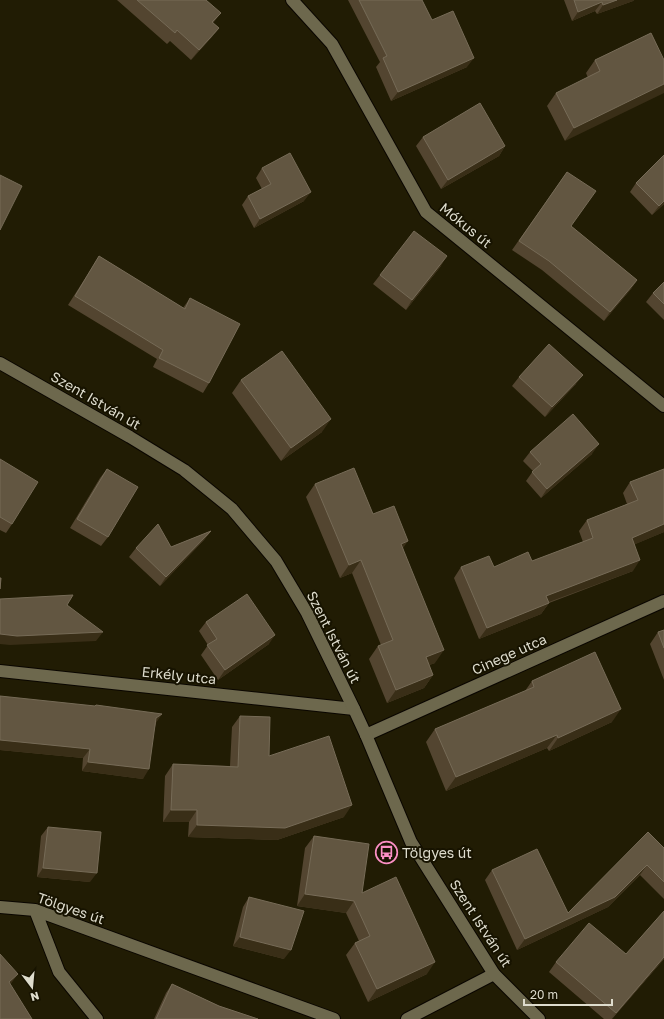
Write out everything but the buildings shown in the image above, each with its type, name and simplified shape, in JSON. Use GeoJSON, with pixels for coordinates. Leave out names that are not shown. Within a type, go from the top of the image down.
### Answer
{"type":"FeatureCollection","features":[{"type":"Feature","properties":{"kind":"street","name":"Mókus út"},"geometry":{"type":"LineString","coordinates":[[292,0],[332,44],[426,212],[664,406]]}},
{"type":"Feature","properties":{"kind":"street","name":"Szent István út"},"geometry":{"type":"LineString","coordinates":[[0,363],[130,437],[184,470],[232,509],[276,561],[307,613],[354,709],[410,842],[494,974],[539,1019]]}},
{"type":"Feature","properties":{"kind":"street","name":"Cinege utca"},"geometry":{"type":"LineString","coordinates":[[366,736],[664,601]]}},
{"type":"Feature","properties":{"kind":"street","name":"Erkély utca"},"geometry":{"type":"LineString","coordinates":[[0,671],[354,709]]}},
{"type":"Feature","properties":{"kind":"street","name":"Tölgyes út"},"geometry":{"type":"LineString","coordinates":[[0,907],[35,910],[334,1019]]}},
{"type":"Feature","properties":{"kind":"street"},"geometry":{"type":"LineString","coordinates":[[35,910],[59,972],[97,1019]]}},
{"type":"Feature","properties":{"kind":"street"},"geometry":{"type":"LineString","coordinates":[[407,1019],[494,974]]}},
{"type":"Feature","properties":{"kind":"place","name":"Tölgyes út"},"geometry":{"type":"Point","coordinates":[386,852]}}]}
